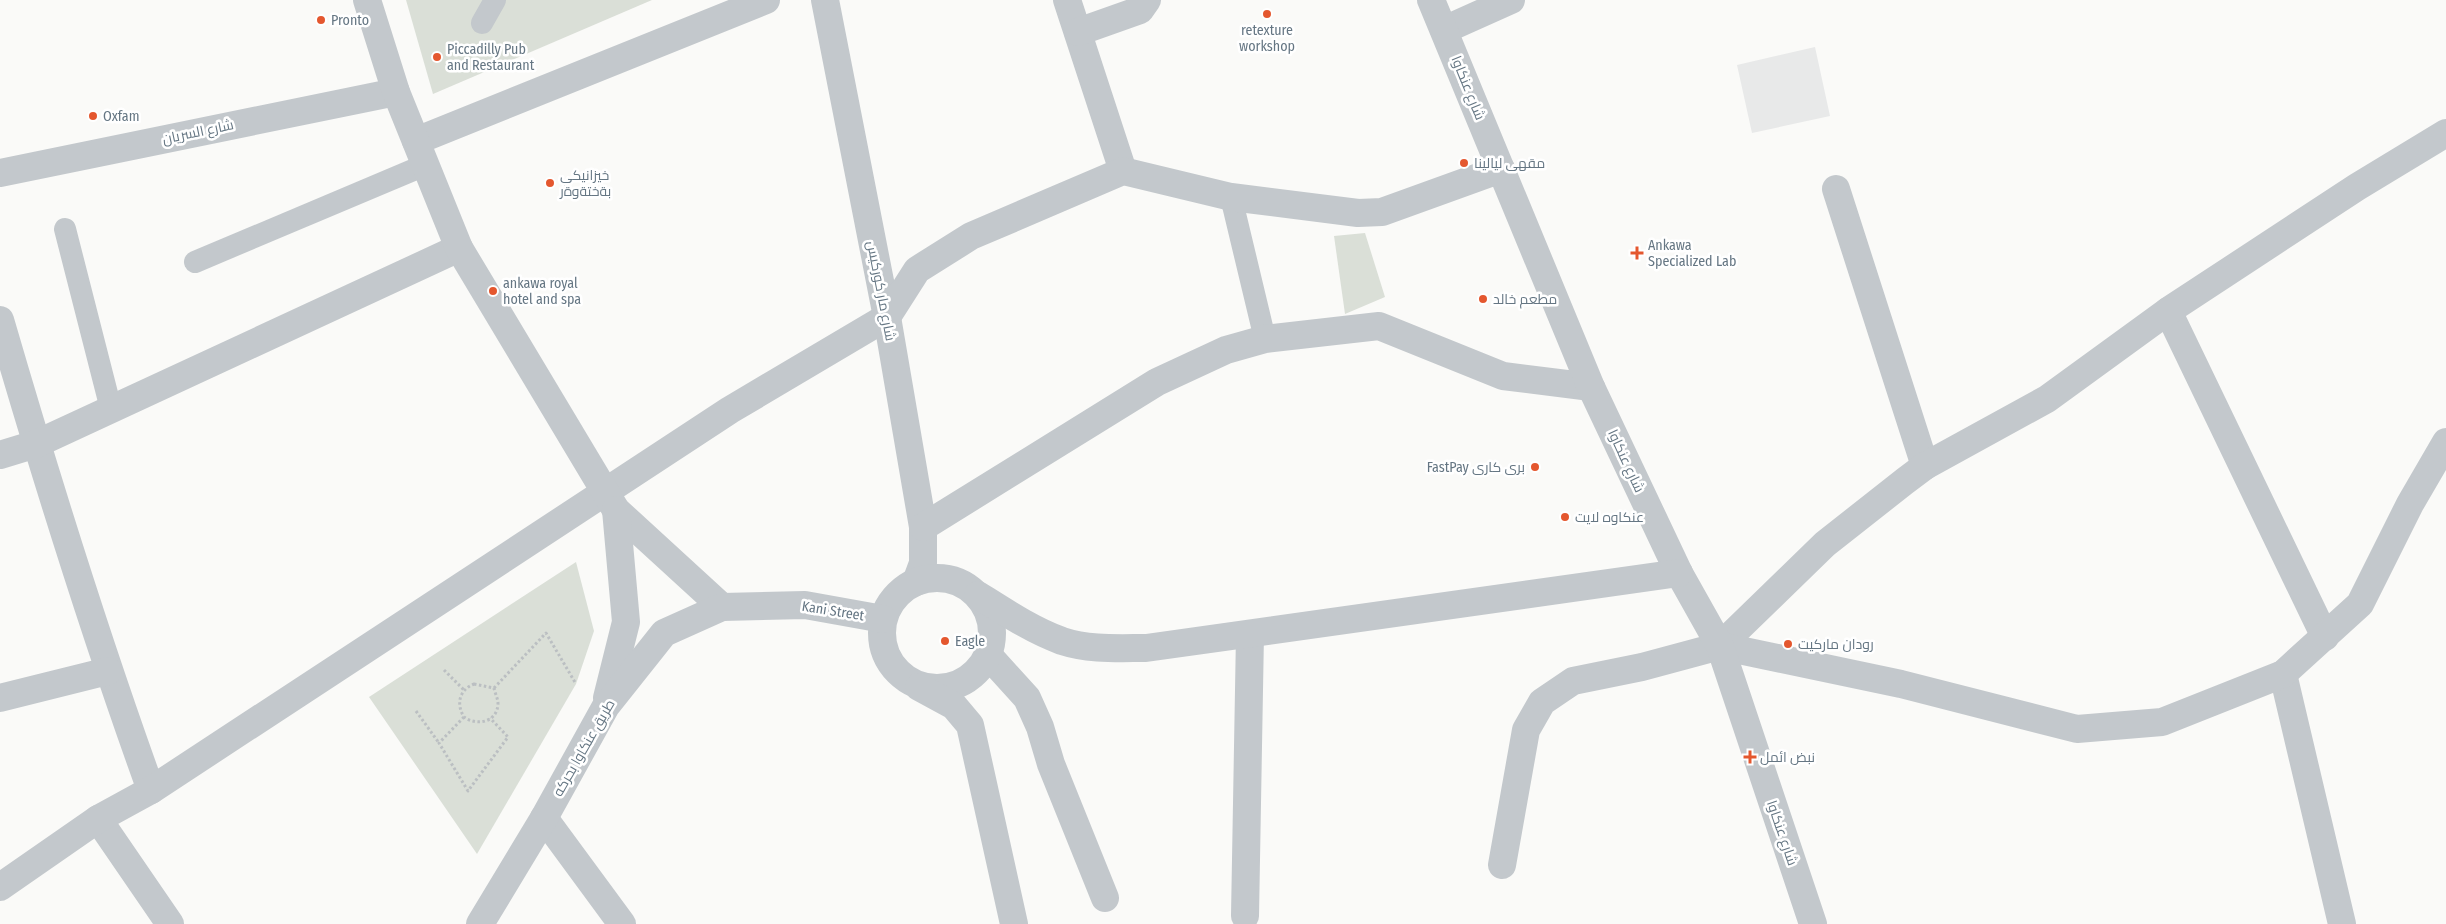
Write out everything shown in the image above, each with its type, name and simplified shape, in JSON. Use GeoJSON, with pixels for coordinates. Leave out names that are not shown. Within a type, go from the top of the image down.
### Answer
{"type":"FeatureCollection","features":[{"type":"Feature","properties":{"kind":"street"},"geometry":{"type":"LineString","coordinates":[[367,0],[396,92],[458,248],[611,501],[722,607]]}},
{"type":"Feature","properties":{"kind":"street"},"geometry":{"type":"LineString","coordinates":[[420,153],[766,0]]}},
{"type":"Feature","properties":{"kind":"street","name":"شارع مار كوركيس"},"geometry":{"type":"LineString","coordinates":[[825,0],[887,317],[923,527],[923,563],[916,582]]}},
{"type":"Feature","properties":{"kind":"street"},"geometry":{"type":"LineString","coordinates":[[1067,0],[1123,171]]}},
{"type":"Feature","properties":{"kind":"street"},"geometry":{"type":"LineString","coordinates":[[1078,32],[1140,10],[1148,0]]}},
{"type":"Feature","properties":{"kind":"street","name":"شارع عنكاوا"},"geometry":{"type":"LineString","coordinates":[[1431,0],[1591,386],[1679,573],[1720,646],[1813,924]]}},
{"type":"Feature","properties":{"kind":"street"},"geometry":{"type":"LineString","coordinates":[[1444,30],[1511,0]]}},
{"type":"Feature","properties":{"kind":"street","name":"شارع السريان"},"geometry":{"type":"LineString","coordinates":[[0,173],[396,92]]}},
{"type":"Feature","properties":{"kind":"street"},"geometry":{"type":"LineString","coordinates":[[1720,646],[1825,544],[1925,466],[2047,399],[2168,310],[2349,192],[2446,133]]}},
{"type":"Feature","properties":{"kind":"street"},"geometry":{"type":"LineString","coordinates":[[0,887],[98,819],[151,790],[611,501],[730,410],[887,317],[917,270],[971,236],[1123,171],[1231,197],[1358,213],[1382,212],[1501,169]]}},
{"type":"Feature","properties":{"kind":"street"},"geometry":{"type":"LineString","coordinates":[[1836,189],[1925,466]]}},
{"type":"Feature","properties":{"kind":"street"},"geometry":{"type":"LineString","coordinates":[[0,455],[36,444],[458,248]]}},
{"type":"Feature","properties":{"kind":"street"},"geometry":{"type":"LineString","coordinates":[[2168,310],[2325,637]]}},
{"type":"Feature","properties":{"kind":"street"},"geometry":{"type":"LineString","coordinates":[[0,320],[36,444],[108,671],[151,790]]}},
{"type":"Feature","properties":{"kind":"street"},"geometry":{"type":"LineString","coordinates":[[923,527],[1157,382],[1226,350],[1265,339],[1379,326],[1503,376],[1591,386]]}},
{"type":"Feature","properties":{"kind":"street"},"geometry":{"type":"LineString","coordinates":[[1502,865],[1526,730],[1542,702],[1573,681],[1642,667],[1720,646],[1901,684],[2077,729],[2162,722],[2283,674],[2360,604],[2410,504],[2446,442]]}},
{"type":"Feature","properties":{"kind":"street"},"geometry":{"type":"LineString","coordinates":[[606,706],[626,622],[611,501]]}},
{"type":"Feature","properties":{"kind":"street"},"geometry":{"type":"LineString","coordinates":[[1014,924],[970,725],[954,706],[910,681],[896,670],[886,655],[882,638],[883,619],[890,604],[901,591],[916,582],[933,578],[949,579],[965,585],[978,596],[1020,621],[1063,641],[1103,648],[1146,648],[1679,573]]}},
{"type":"Feature","properties":{"kind":"street"},"geometry":{"type":"LineString","coordinates":[[910,681],[927,687],[945,688],[959,684],[981,667],[988,655],[992,642],[992,624],[987,609],[978,596]]}},
{"type":"Feature","properties":{"kind":"street","name":"Kani Street"},"geometry":{"type":"LineString","coordinates":[[722,607],[805,605],[883,619]]}},
{"type":"Feature","properties":{"kind":"street","name":"طريق عنكاوا بحركه"},"geometry":{"type":"LineString","coordinates":[[480,924],[544,818],[606,706],[664,633],[722,607]]}},
{"type":"Feature","properties":{"kind":"street"},"geometry":{"type":"LineString","coordinates":[[1245,916],[1250,634]]}},
{"type":"Feature","properties":{"kind":"street"},"geometry":{"type":"LineString","coordinates":[[988,655],[1027,698],[1040,727],[1051,764],[1105,898]]}},
{"type":"Feature","properties":{"kind":"street"},"geometry":{"type":"LineString","coordinates":[[0,698],[108,671]]}},
{"type":"Feature","properties":{"kind":"street"},"geometry":{"type":"LineString","coordinates":[[2283,674],[2342,924]]}},
{"type":"Feature","properties":{"kind":"street"},"geometry":{"type":"LineString","coordinates":[[544,818],[622,924]]}},
{"type":"Feature","properties":{"kind":"street"},"geometry":{"type":"LineString","coordinates":[[98,819],[170,924]]}},
{"type":"Feature","properties":{"kind":"lane"},"geometry":{"type":"LineString","coordinates":[[482,23],[495,0]]}},
{"type":"Feature","properties":{"kind":"lane"},"geometry":{"type":"LineString","coordinates":[[195,262],[420,153]]}},
{"type":"Feature","properties":{"kind":"lane"},"geometry":{"type":"LineString","coordinates":[[1231,197],[1265,339]]}},
{"type":"Feature","properties":{"kind":"lane"},"geometry":{"type":"LineString","coordinates":[[64,229],[111,409]]}},
{"type":"Feature","properties":{"kind":"path"},"geometry":{"type":"LineString","coordinates":[[494,688],[546,633],[576,684],[606,706]]}},
{"type":"Feature","properties":{"kind":"path"},"geometry":{"type":"LineString","coordinates":[[444,670],[464,690]]}},
{"type":"Feature","properties":{"kind":"path"},"geometry":{"type":"LineString","coordinates":[[474,684],[494,688],[498,703],[490,718],[480,723],[464,717],[459,701],[464,690],[474,684]]}},
{"type":"Feature","properties":{"kind":"path"},"geometry":{"type":"LineString","coordinates":[[416,712],[439,743],[468,791],[508,736],[490,718]]}},
{"type":"Feature","properties":{"kind":"path"},"geometry":{"type":"LineString","coordinates":[[439,743],[464,717]]}},
{"type":"Feature","properties":{"kind":"shaded area"},"geometry":{"type":"Polygon","coordinates":[[[406,0],[652,0],[433,94],[406,0]]]}},
{"type":"Feature","properties":{"kind":"shaded area"},"geometry":{"type":"Polygon","coordinates":[[[1815,47],[1830,116],[1752,133],[1737,65],[1815,47]]]}},
{"type":"Feature","properties":{"kind":"shaded area"},"geometry":{"type":"Polygon","coordinates":[[[1365,233],[1385,297],[1345,314],[1334,236],[1365,233]]]}},
{"type":"Feature","properties":{"kind":"shaded area"},"geometry":{"type":"Polygon","coordinates":[[[576,562],[594,631],[576,684],[477,854],[369,697],[576,562]]]}},
{"type":"Feature","properties":{"kind":"place","name":"retexture workshop"},"geometry":{"type":"Point","coordinates":[1267,14]}},
{"type":"Feature","properties":{"kind":"place","name":"Pronto"},"geometry":{"type":"Point","coordinates":[321,20]}},
{"type":"Feature","properties":{"kind":"place","name":"Piccadilly Pub and Restaurant"},"geometry":{"type":"Point","coordinates":[437,57]}},
{"type":"Feature","properties":{"kind":"place","name":"Oxfam"},"geometry":{"type":"Point","coordinates":[93,116]}},
{"type":"Feature","properties":{"kind":"place","name":"مقهى ليالينا"},"geometry":{"type":"Point","coordinates":[1464,163]}},
{"type":"Feature","properties":{"kind":"place","name":"خيزانيكي بةختةوةر"},"geometry":{"type":"Point","coordinates":[550,183]}},
{"type":"Feature","properties":{"kind":"place","name":"Ankawa Specialized Lab"},"geometry":{"type":"Point","coordinates":[1637,253]}},
{"type":"Feature","properties":{"kind":"place","name":"ankawa royal hotel and spa"},"geometry":{"type":"Point","coordinates":[493,291]}},
{"type":"Feature","properties":{"kind":"place","name":"مطعم خالد"},"geometry":{"type":"Point","coordinates":[1483,299]}},
{"type":"Feature","properties":{"kind":"place","name":"FastPay بری كاری"},"geometry":{"type":"Point","coordinates":[1535,467]}},
{"type":"Feature","properties":{"kind":"place","name":"عنكاوه لايت"},"geometry":{"type":"Point","coordinates":[1565,517]}},
{"type":"Feature","properties":{"kind":"place","name":"Eagle"},"geometry":{"type":"Point","coordinates":[945,641]}},
{"type":"Feature","properties":{"kind":"place","name":"رودان ماركيت"},"geometry":{"type":"Point","coordinates":[1788,644]}},
{"type":"Feature","properties":{"kind":"place","name":"نبض ائمل"},"geometry":{"type":"Point","coordinates":[1750,757]}}]}
